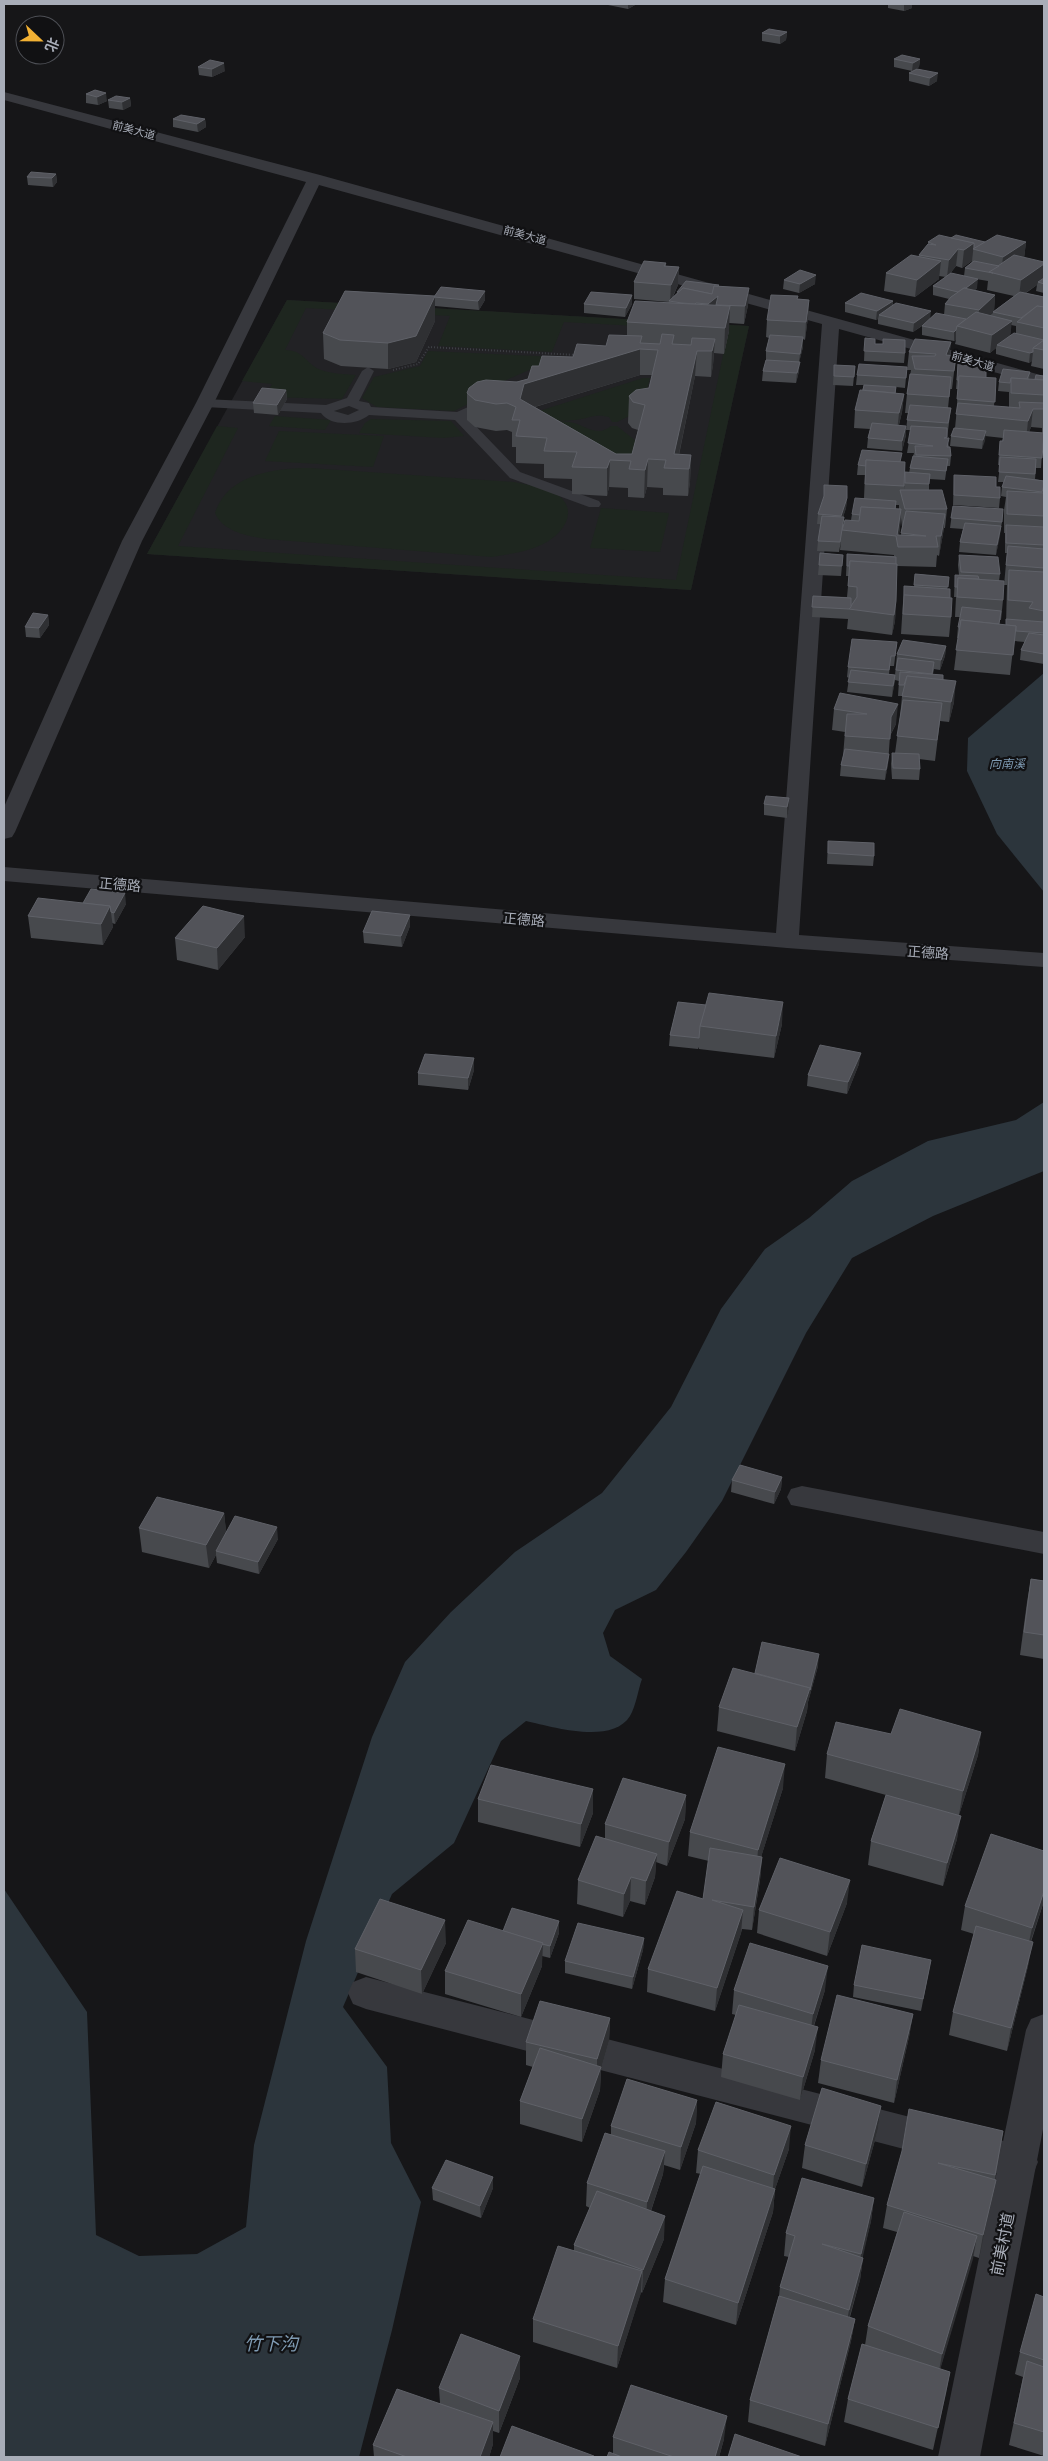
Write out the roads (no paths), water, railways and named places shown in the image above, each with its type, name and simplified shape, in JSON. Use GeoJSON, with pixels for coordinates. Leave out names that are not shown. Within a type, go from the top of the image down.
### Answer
{"type":"FeatureCollection","features":[{"type":"Feature","properties":{"kind":"street","name":"前美大道"},"geometry":{"type":"LineString","coordinates":[[4,96],[315,178],[1044,381]]}},
{"type":"Feature","properties":{"kind":"street"},"geometry":{"type":"LineString","coordinates":[[4,832],[132,541],[204,402],[315,178]]}},
{"type":"Feature","properties":{"kind":"street"},"geometry":{"type":"LineString","coordinates":[[787,941],[832,321]]}},
{"type":"Feature","properties":{"kind":"street","name":"正德路"},"geometry":{"type":"LineString","coordinates":[[4,874],[787,941],[1044,960]]}},
{"type":"Feature","properties":{"kind":"street"},"geometry":{"type":"LineString","coordinates":[[802,1497],[1044,1543]]}},
{"type":"Feature","properties":{"kind":"street"},"geometry":{"type":"LineString","coordinates":[[366,1993],[1019,2162]]}},
{"type":"Feature","properties":{"kind":"street","name":"前美村道"},"geometry":{"type":"LineString","coordinates":[[960,2457],[1044,2030]]}},
{"type":"Feature","properties":{"kind":"lane"},"geometry":{"type":"LineString","coordinates":[[352,402],[368,371]]}},
{"type":"Feature","properties":{"kind":"lane"},"geometry":{"type":"LineString","coordinates":[[328,409],[330,415],[345,419],[360,416],[366,411],[459,416],[502,397]]}},
{"type":"Feature","properties":{"kind":"lane"},"geometry":{"type":"LineString","coordinates":[[204,402],[328,409],[337,404],[352,402],[364,406],[366,411]]}},
{"type":"Feature","properties":{"kind":"lane"},"geometry":{"type":"LineString","coordinates":[[459,416],[515,475],[594,504]]}},
{"type":"Feature","properties":{"kind":"lane"},"geometry":{"type":"LineString","coordinates":[[337,434],[345,419]]}},
{"type":"Feature","properties":{"kind":"water","name":"向南溪"},"geometry":{"type":"Polygon","coordinates":[[[1044,673],[1044,892],[997,834],[967,771],[968,738],[1044,673]]]}},
{"type":"Feature","properties":{"kind":"water","name":"竹下沟"},"geometry":{"type":"Polygon","coordinates":[[[1044,1102],[1044,1171],[933,1216],[852,1258],[806,1333],[722,1501],[656,1590],[615,1610],[603,1633],[610,1656],[642,1679],[630,1716],[621,1725],[610,1730],[596,1732],[566,1730],[526,1721],[501,1741],[454,1843],[392,1894],[343,2007],[387,2067],[391,2143],[421,2202],[392,2330],[359,2457],[4,2457],[4,1889],[87,2012],[96,2235],[139,2256],[197,2254],[246,2227],[254,2145],[306,1941],[372,1737],[405,1662],[451,1612],[515,1552],[602,1493],[671,1407],[721,1309],[765,1249],[809,1218],[852,1181],[928,1141],[1016,1120],[1044,1102]]]}}]}
